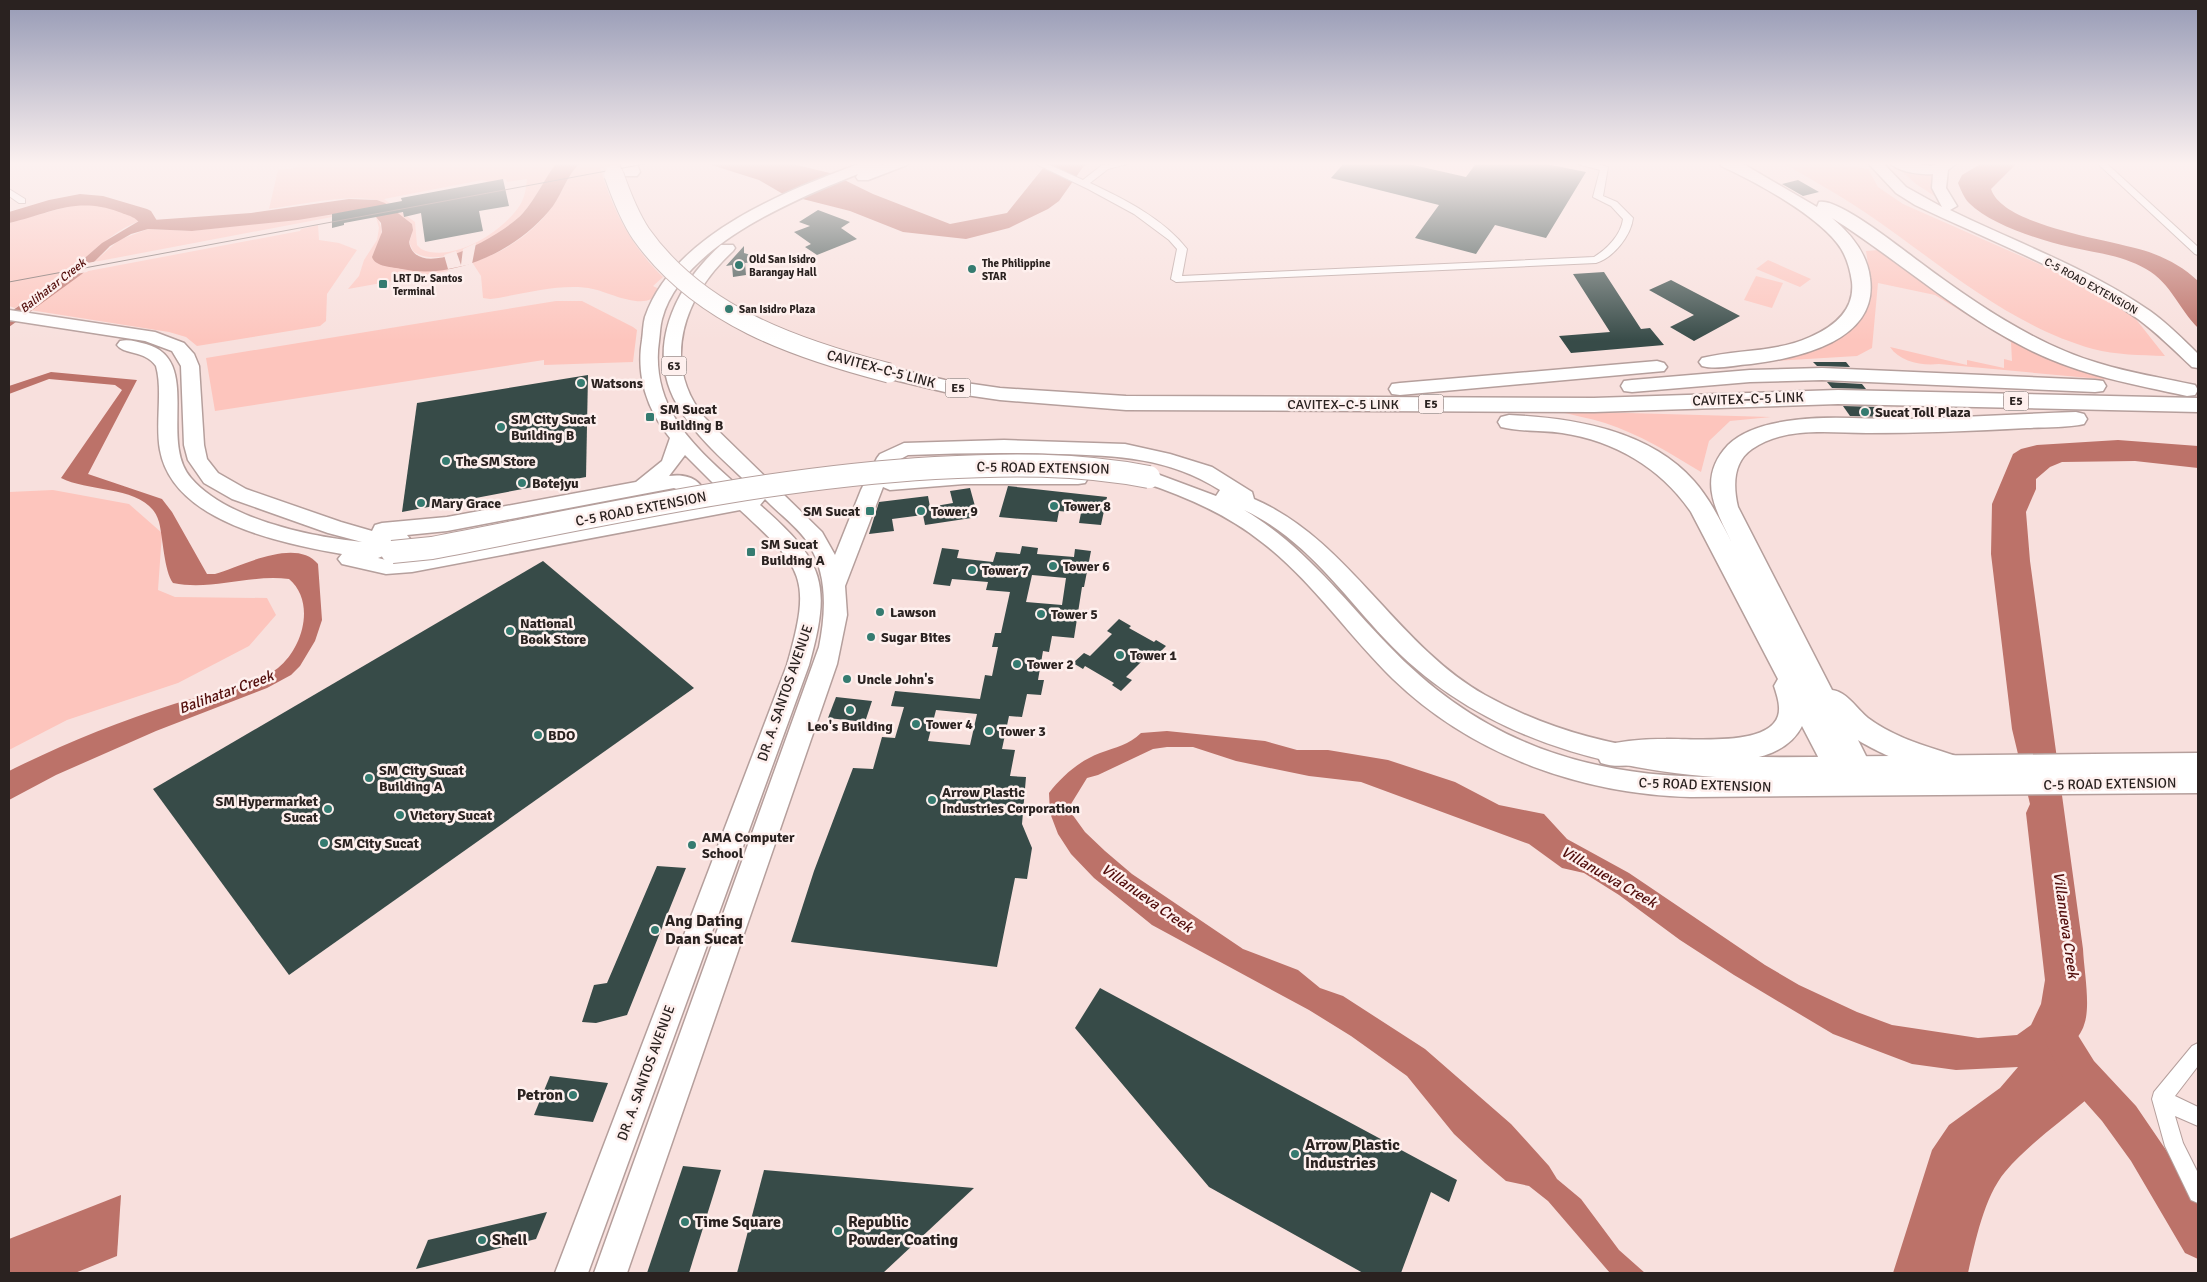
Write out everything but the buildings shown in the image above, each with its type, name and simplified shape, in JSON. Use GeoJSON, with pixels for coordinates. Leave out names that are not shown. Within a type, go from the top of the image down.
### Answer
{"type":"FeatureCollection","features":[{"type":"Feature","properties":{"kind":"highway","name":"CAVITEX–C-5 LINK"},"geometry":{"type":"LineString","coordinates":[[635,222],[641,234],[665,264],[694,288],[738,317],[778,336],[820,353],[894,368],[976,378],[1092,390],[1569,390],[1750,376],[1822,374],[2195,398]]}},
{"type":"Feature","properties":{"kind":"highway","name":"CAVITEX–C-5 LINK"},"geometry":{"type":"LineString","coordinates":[[655,222],[676,251],[703,276],[738,300],[785,324],[894,368],[945,386],[1000,394],[1073,401],[1126,403],[1594,404],[1838,397],[2195,398]]}},
{"type":"Feature","properties":{"kind":"highway"},"geometry":{"type":"LineString","coordinates":[[1389,390],[1466,382],[1571,376],[1757,356],[1802,347],[1838,330],[1854,316],[1861,300],[1860,271],[1851,248],[1825,222]]}},
{"type":"Feature","properties":{"kind":"highway"},"geometry":{"type":"LineString","coordinates":[[1850,222],[1939,287],[2031,343],[2092,368],[2195,398]]}},
{"type":"Feature","properties":{"kind":"highway"},"geometry":{"type":"LineString","coordinates":[[1847,766],[1814,677],[1732,520],[1723,497],[1723,479],[1726,464],[1734,453],[1745,443],[1772,432],[1804,426],[1961,424],[2154,416],[2195,398]]}},
{"type":"Feature","properties":{"kind":"highway"},"geometry":{"type":"LineString","coordinates":[[1126,403],[1235,415],[1296,418],[1551,423],[1580,428],[1615,440],[1660,464],[1693,494],[1781,661],[1847,766]]}},
{"type":"Feature","properties":{"kind":"highway"},"geometry":{"type":"LineString","coordinates":[[1611,755],[1663,750],[1735,749],[1759,745],[1776,738],[1789,725],[1793,710],[1781,661]]}},
{"type":"Feature","properties":{"kind":"highway"},"geometry":{"type":"LineString","coordinates":[[1814,677],[1836,705],[1870,735],[1896,748],[1952,766]]}},
{"type":"Feature","properties":{"kind":"main road","name":"DR. A. SANTOS AVENUE"},"geometry":{"type":"LineString","coordinates":[[571,1273],[798,665],[810,625],[811,591],[805,567],[792,546],[680,438],[662,414],[651,387],[648,364],[650,328],[664,299],[681,273],[706,246],[741,222]]}},
{"type":"Feature","properties":{"kind":"main road","name":"DR. A. SANTOS AVENUE"},"geometry":{"type":"LineString","coordinates":[[610,1273],[828,658],[837,624],[834,586],[826,554],[815,537],[703,426],[686,405],[676,382],[673,341],[675,321],[684,300],[708,264],[764,222]]}},
{"type":"Feature","properties":{"kind":"main road","name":"C-5 ROAD EXTENSION"},"geometry":{"type":"LineString","coordinates":[[1963,222],[2060,267],[2124,302],[2144,315],[2198,363]]}},
{"type":"Feature","properties":{"kind":"main road","name":"C-5 ROAD EXTENSION"},"geometry":{"type":"LineString","coordinates":[[1983,222],[2108,281],[2161,314],[2198,345]]}},
{"type":"Feature","properties":{"kind":"main road"},"geometry":{"type":"LineString","coordinates":[[706,246],[724,250]]}},
{"type":"Feature","properties":{"kind":"main road"},"geometry":{"type":"LineString","coordinates":[[664,299],[684,300]]}},
{"type":"Feature","properties":{"kind":"main road","name":"C-5 ROAD EXTENSION"},"geometry":{"type":"LineString","coordinates":[[13,322],[149,336],[178,347],[185,354],[190,366],[194,445],[198,460],[211,478],[239,494],[335,528],[396,546]]}},
{"type":"Feature","properties":{"kind":"main road","name":"C-5 ROAD EXTENSION"},"geometry":{"type":"LineString","coordinates":[[13,322],[149,350],[158,356],[167,372],[170,452],[174,468],[188,490],[217,510],[317,544],[396,546],[426,549],[779,484],[866,472],[1035,466],[1152,472],[1183,477],[1258,508],[1287,525],[1308,544],[1405,646],[1445,681],[1487,707],[1520,724],[1564,741],[1611,755],[1693,766],[1952,766],[2012,776]]}},
{"type":"Feature","properties":{"kind":"main road"},"geometry":{"type":"LineString","coordinates":[[636,489],[659,476],[670,465],[677,453],[680,438]]}},
{"type":"Feature","properties":{"kind":"main road"},"geometry":{"type":"LineString","coordinates":[[934,480],[917,475],[912,464],[920,453],[942,447]]}},
{"type":"Feature","properties":{"kind":"main road"},"geometry":{"type":"LineString","coordinates":[[834,586],[871,490],[888,458],[904,449],[942,447],[1099,448],[1143,454],[1205,472],[1238,492],[1258,508]]}},
{"type":"Feature","properties":{"kind":"main road","name":"C-5 ROAD EXTENSION"},"geometry":{"type":"LineString","coordinates":[[1152,472],[1256,526],[1284,550],[1374,645],[1433,700],[1493,738],[1553,763],[1611,779],[1676,787],[2084,774],[2198,763]]}},
{"type":"Feature","properties":{"kind":"main road"},"geometry":{"type":"LineString","coordinates":[[871,490],[893,481],[1031,477],[1098,478],[1213,502]]}},
{"type":"Feature","properties":{"kind":"main road"},"geometry":{"type":"LineString","coordinates":[[335,528],[375,531],[425,527],[674,482],[690,485],[696,492],[696,502],[688,510],[672,517]]}},
{"type":"Feature","properties":{"kind":"main road"},"geometry":{"type":"LineString","coordinates":[[317,544],[354,562],[379,567],[400,567],[672,517],[773,496]]}},
{"type":"Feature","properties":{"kind":"main road","name":"C-5 ROAD EXTENSION"},"geometry":{"type":"LineString","coordinates":[[2084,774],[2198,782]]}},
{"type":"Feature","properties":{"kind":"main road"},"geometry":{"type":"LineString","coordinates":[[723,862],[754,866]]}},
{"type":"Feature","properties":{"kind":"main road"},"geometry":{"type":"LineString","coordinates":[[634,1106],[665,1114]]}},
{"type":"Feature","properties":{"kind":"street"},"geometry":{"type":"LineString","coordinates":[[1151,222],[1178,243],[1182,249],[1176,279],[1588,261],[1601,258],[1629,224],[1629,222]]}},
{"type":"Feature","properties":{"kind":"street"},"geometry":{"type":"LineString","coordinates":[[2165,222],[2198,252]]}},
{"type":"Feature","properties":{"kind":"street"},"geometry":{"type":"LineString","coordinates":[[2161,1099],[2198,1052]]}},
{"type":"Feature","properties":{"kind":"street"},"geometry":{"type":"LineString","coordinates":[[2161,1099],[2198,1117]]}},
{"type":"Feature","properties":{"kind":"street"},"geometry":{"type":"LineString","coordinates":[[2161,1099],[2174,1146],[2198,1194]]}},
{"type":"Feature","properties":{"kind":"shaded area"},"geometry":{"type":"Polygon","coordinates":[[[137,222],[115,234],[64,275],[15,308],[9,306],[9,223],[137,222]]]}},
{"type":"Feature","properties":{"kind":"shaded area"},"geometry":{"type":"Polygon","coordinates":[[[272,222],[306,222],[94,262],[119,240],[148,229],[192,231],[272,222]]]}},
{"type":"Feature","properties":{"kind":"shaded area"},"geometry":{"type":"Polygon","coordinates":[[[377,222],[381,227],[381,237],[372,257],[409,268],[425,270],[447,268],[448,271],[348,289],[359,276],[364,260],[377,240],[379,228],[377,222]]]}},
{"type":"Feature","properties":{"kind":"shaded area"},"geometry":{"type":"Polygon","coordinates":[[[401,222],[415,222],[417,245],[421,249],[433,253],[447,252],[476,243],[505,222],[514,222],[502,231],[471,248],[439,257],[424,256],[413,251],[409,242],[412,234],[401,222]]]}},
{"type":"Feature","properties":{"kind":"shaded area"},"geometry":{"type":"Polygon","coordinates":[[[540,222],[621,222],[641,253],[663,277],[653,286],[659,289],[655,297],[648,300],[629,300],[593,289],[568,287],[490,299],[483,298],[481,276],[472,262],[497,253],[520,239],[540,222]]]}},
{"type":"Feature","properties":{"kind":"shaded area"},"geometry":{"type":"Polygon","coordinates":[[[1878,222],[1943,222],[2048,268],[2088,289],[2135,318],[2165,356],[2119,354],[2093,349],[2061,338],[2002,308],[1946,271],[1878,222]]]}},
{"type":"Feature","properties":{"kind":"shaded area"},"geometry":{"type":"Polygon","coordinates":[[[318,225],[319,240],[339,243],[357,250],[327,294],[326,321],[320,326],[197,346],[186,337],[169,332],[30,310],[83,272],[300,231],[301,229],[318,225]]]}},
{"type":"Feature","properties":{"kind":"shaded area"},"geometry":{"type":"Polygon","coordinates":[[[1879,250],[2040,355],[2070,367],[2122,381],[1912,362],[1899,356],[1890,347],[1967,365],[1967,360],[2004,368],[2004,359],[2012,361],[2011,342],[1935,295],[1878,283],[1872,348],[1857,356],[1758,362],[1805,351],[1838,338],[1852,329],[1862,318],[1868,304],[1870,284],[1866,251],[1879,250]]]}},
{"type":"Feature","properties":{"kind":"shaded area"},"geometry":{"type":"Polygon","coordinates":[[[1768,260],[1811,279],[1800,287],[1756,269],[1768,260]]]}},
{"type":"Feature","properties":{"kind":"shaded area"},"geometry":{"type":"Polygon","coordinates":[[[1756,276],[1783,283],[1772,308],[1744,300],[1756,276]]]}},
{"type":"Feature","properties":{"kind":"shaded area"},"geometry":{"type":"Polygon","coordinates":[[[556,301],[582,301],[637,330],[633,362],[544,365],[544,360],[215,411],[206,358],[556,301]]]}},
{"type":"Feature","properties":{"kind":"shaded area"},"geometry":{"type":"Polygon","coordinates":[[[1556,411],[1771,417],[1730,421],[1709,441],[1701,472],[1666,451],[1618,427],[1556,411]]]}},
{"type":"Feature","properties":{"kind":"shaded area"},"geometry":{"type":"Polygon","coordinates":[[[53,490],[129,504],[162,533],[158,590],[175,597],[267,598],[276,615],[249,646],[178,683],[67,720],[9,750],[9,492],[53,490]]]}},
{"type":"Feature","properties":{"kind":"water","name":"Balihatar Creek"},"geometry":{"type":"Polygon","coordinates":[[[138,222],[280,222],[192,231],[148,229],[131,234],[110,246],[82,274],[9,327],[9,313],[79,263],[102,243],[138,222]]]}},
{"type":"Feature","properties":{"kind":"water"},"geometry":{"type":"Polygon","coordinates":[[[380,222],[409,222],[412,224],[413,230],[409,242],[416,254],[428,259],[445,257],[463,251],[513,222],[539,222],[505,248],[486,258],[444,270],[423,271],[389,267],[380,265],[372,257],[382,232],[380,222]]]}},
{"type":"Feature","properties":{"kind":"water"},"geometry":{"type":"Polygon","coordinates":[[[877,222],[944,222],[950,224],[961,222],[1022,222],[1009,228],[966,239],[903,232],[877,222]]]}},
{"type":"Feature","properties":{"kind":"water"},"geometry":{"type":"Polygon","coordinates":[[[1997,222],[2037,222],[2087,237],[2133,247],[2169,261],[2198,281],[2198,328],[2162,281],[2137,264],[2118,257],[2070,247],[2031,236],[1997,222]]]}},
{"type":"Feature","properties":{"kind":"water","name":"Balihatar Creek"},"geometry":{"type":"Polygon","coordinates":[[[51,372],[137,380],[88,474],[162,499],[172,512],[207,574],[215,574],[254,560],[283,553],[296,553],[308,556],[318,564],[322,620],[315,641],[300,666],[291,675],[267,688],[156,731],[56,775],[9,800],[9,771],[15,768],[113,725],[187,700],[241,687],[267,676],[287,659],[300,637],[303,625],[304,612],[302,600],[297,589],[289,579],[259,579],[202,585],[173,583],[168,571],[159,522],[153,510],[144,502],[131,496],[73,483],[61,478],[122,390],[115,385],[49,379],[9,394],[9,386],[51,372]]]}},
{"type":"Feature","properties":{"kind":"water","name":"Villanueva Creek"},"geometry":{"type":"Polygon","coordinates":[[[2118,440],[2198,446],[2198,468],[2135,461],[2062,462],[2050,467],[2036,479],[2036,489],[2026,512],[2030,561],[2083,949],[2087,1009],[2082,1030],[2072,1046],[2086,1100],[2044,1134],[2005,1172],[1998,1182],[1991,1194],[1981,1221],[1968,1273],[1893,1273],[1932,1150],[1949,1125],[2000,1088],[2018,1067],[1956,1070],[1912,1064],[1833,1034],[1734,975],[1584,873],[1562,868],[1529,844],[1361,782],[1309,776],[1236,761],[1193,747],[1153,749],[1098,775],[1087,778],[1071,804],[1072,814],[1085,832],[1105,851],[1132,874],[1243,949],[1298,970],[1320,988],[1343,996],[1425,1049],[1511,1124],[1549,1166],[1557,1179],[1581,1199],[1619,1250],[1645,1273],[1610,1273],[1548,1201],[1529,1186],[1506,1181],[1454,1134],[1407,1076],[1351,1036],[1309,1010],[1152,925],[1094,878],[1071,854],[1058,834],[1050,813],[1049,793],[1065,775],[1085,760],[1127,743],[1141,733],[1167,731],[1265,741],[1297,750],[1328,750],[1388,760],[1455,782],[1499,805],[1544,814],[1567,839],[1629,873],[1765,965],[1799,985],[1857,1012],[1892,1025],[1978,1038],[2017,1035],[2031,1025],[2041,1004],[2045,980],[2026,813],[2030,804],[2012,729],[1991,554],[1992,504],[2013,454],[2021,449],[2037,445],[2118,440]]]}},
{"type":"Feature","properties":{"kind":"water"},"geometry":{"type":"Polygon","coordinates":[[[121,1195],[117,1256],[75,1273],[9,1273],[9,1239],[121,1195]]]}},
{"type":"Feature","properties":{"kind":"pier"},"geometry":{"type":"Polygon","coordinates":[[[476,243],[472,264],[448,269],[444,255],[456,251],[461,265],[463,249],[476,243]]]}},
{"type":"Feature","properties":{"kind":"pier"},"geometry":{"type":"Polygon","coordinates":[[[98,261],[87,272],[55,278],[71,266],[98,261]]]}},
{"type":"Feature","properties":{"kind":"waterway"},"geometry":{"type":"LineString","coordinates":[[2062,1041],[2074,1064],[2134,1133],[2198,1240]]}},
{"type":"Feature","properties":{"kind":"tram line"},"geometry":{"type":"LineString","coordinates":[[9,282],[333,222]]}},
{"type":"Feature","properties":{"kind":"place","name":"Old San Isidro Barangay Hall"},"geometry":{"type":"Point","coordinates":[739,265]}},
{"type":"Feature","properties":{"kind":"place","name":"The Philippine STAR"},"geometry":{"type":"Point","coordinates":[972,269]}},
{"type":"Feature","properties":{"kind":"place","name":"LRT Dr. Santos Terminal"},"geometry":{"type":"Point","coordinates":[383,284]}},
{"type":"Feature","properties":{"kind":"place","name":"San Isidro Plaza"},"geometry":{"type":"Point","coordinates":[729,309]}},
{"type":"Feature","properties":{"kind":"place","name":"Watsons"},"geometry":{"type":"Point","coordinates":[581,383]}},
{"type":"Feature","properties":{"kind":"place","name":"Sucat Toll Plaza"},"geometry":{"type":"Point","coordinates":[1865,412]}},
{"type":"Feature","properties":{"kind":"place","name":"SM Sucat Building B"},"geometry":{"type":"Point","coordinates":[650,417]}},
{"type":"Feature","properties":{"kind":"place","name":"SM City Sucat Building B"},"geometry":{"type":"Point","coordinates":[501,427]}},
{"type":"Feature","properties":{"kind":"place","name":"The SM Store"},"geometry":{"type":"Point","coordinates":[446,461]}},
{"type":"Feature","properties":{"kind":"place","name":"Botejyu"},"geometry":{"type":"Point","coordinates":[522,483]}},
{"type":"Feature","properties":{"kind":"place","name":"Mary Grace"},"geometry":{"type":"Point","coordinates":[421,503]}},
{"type":"Feature","properties":{"kind":"place","name":"Tower 8"},"geometry":{"type":"Point","coordinates":[1054,506]}},
{"type":"Feature","properties":{"kind":"place","name":"SM Sucat"},"geometry":{"type":"Point","coordinates":[870,511]}},
{"type":"Feature","properties":{"kind":"place","name":"Tower 9"},"geometry":{"type":"Point","coordinates":[921,511]}},
{"type":"Feature","properties":{"kind":"place","name":"SM Sucat Building A"},"geometry":{"type":"Point","coordinates":[751,552]}},
{"type":"Feature","properties":{"kind":"place","name":"Tower 6"},"geometry":{"type":"Point","coordinates":[1053,566]}},
{"type":"Feature","properties":{"kind":"place","name":"Tower 7"},"geometry":{"type":"Point","coordinates":[972,570]}},
{"type":"Feature","properties":{"kind":"place","name":"Lawson"},"geometry":{"type":"Point","coordinates":[880,612]}},
{"type":"Feature","properties":{"kind":"place","name":"Tower 5"},"geometry":{"type":"Point","coordinates":[1041,614]}},
{"type":"Feature","properties":{"kind":"place","name":"National Book Store"},"geometry":{"type":"Point","coordinates":[510,631]}},
{"type":"Feature","properties":{"kind":"place","name":"Sugar Bites"},"geometry":{"type":"Point","coordinates":[871,637]}},
{"type":"Feature","properties":{"kind":"place","name":"Tower 1"},"geometry":{"type":"Point","coordinates":[1120,655]}},
{"type":"Feature","properties":{"kind":"place","name":"Tower 2"},"geometry":{"type":"Point","coordinates":[1017,664]}},
{"type":"Feature","properties":{"kind":"place","name":"Uncle John's"},"geometry":{"type":"Point","coordinates":[847,679]}},
{"type":"Feature","properties":{"kind":"place","name":"Leo's Building"},"geometry":{"type":"Point","coordinates":[850,710]}},
{"type":"Feature","properties":{"kind":"place","name":"Tower 4"},"geometry":{"type":"Point","coordinates":[916,724]}},
{"type":"Feature","properties":{"kind":"place","name":"Tower 3"},"geometry":{"type":"Point","coordinates":[989,731]}},
{"type":"Feature","properties":{"kind":"place","name":"BDO"},"geometry":{"type":"Point","coordinates":[538,735]}},
{"type":"Feature","properties":{"kind":"place","name":"SM City Sucat Building A"},"geometry":{"type":"Point","coordinates":[369,778]}},
{"type":"Feature","properties":{"kind":"place","name":"Arrow Plastic Industries Corporation"},"geometry":{"type":"Point","coordinates":[932,800]}},
{"type":"Feature","properties":{"kind":"place","name":"SM Hypermarket Sucat"},"geometry":{"type":"Point","coordinates":[328,809]}},
{"type":"Feature","properties":{"kind":"place","name":"Victory Sucat"},"geometry":{"type":"Point","coordinates":[400,815]}},
{"type":"Feature","properties":{"kind":"place","name":"SM City Sucat"},"geometry":{"type":"Point","coordinates":[324,843]}},
{"type":"Feature","properties":{"kind":"place","name":"AMA Computer School"},"geometry":{"type":"Point","coordinates":[692,845]}},
{"type":"Feature","properties":{"kind":"place","name":"Ang Dating Daan Sucat"},"geometry":{"type":"Point","coordinates":[655,930]}},
{"type":"Feature","properties":{"kind":"place","name":"Petron"},"geometry":{"type":"Point","coordinates":[573,1095]}},
{"type":"Feature","properties":{"kind":"place","name":"Arrow Plastic Industries"},"geometry":{"type":"Point","coordinates":[1295,1154]}},
{"type":"Feature","properties":{"kind":"place","name":"Time Square"},"geometry":{"type":"Point","coordinates":[685,1222]}},
{"type":"Feature","properties":{"kind":"place","name":"Republic Powder Coating"},"geometry":{"type":"Point","coordinates":[838,1231]}},
{"type":"Feature","properties":{"kind":"place","name":"Shell"},"geometry":{"type":"Point","coordinates":[482,1240]}}]}
